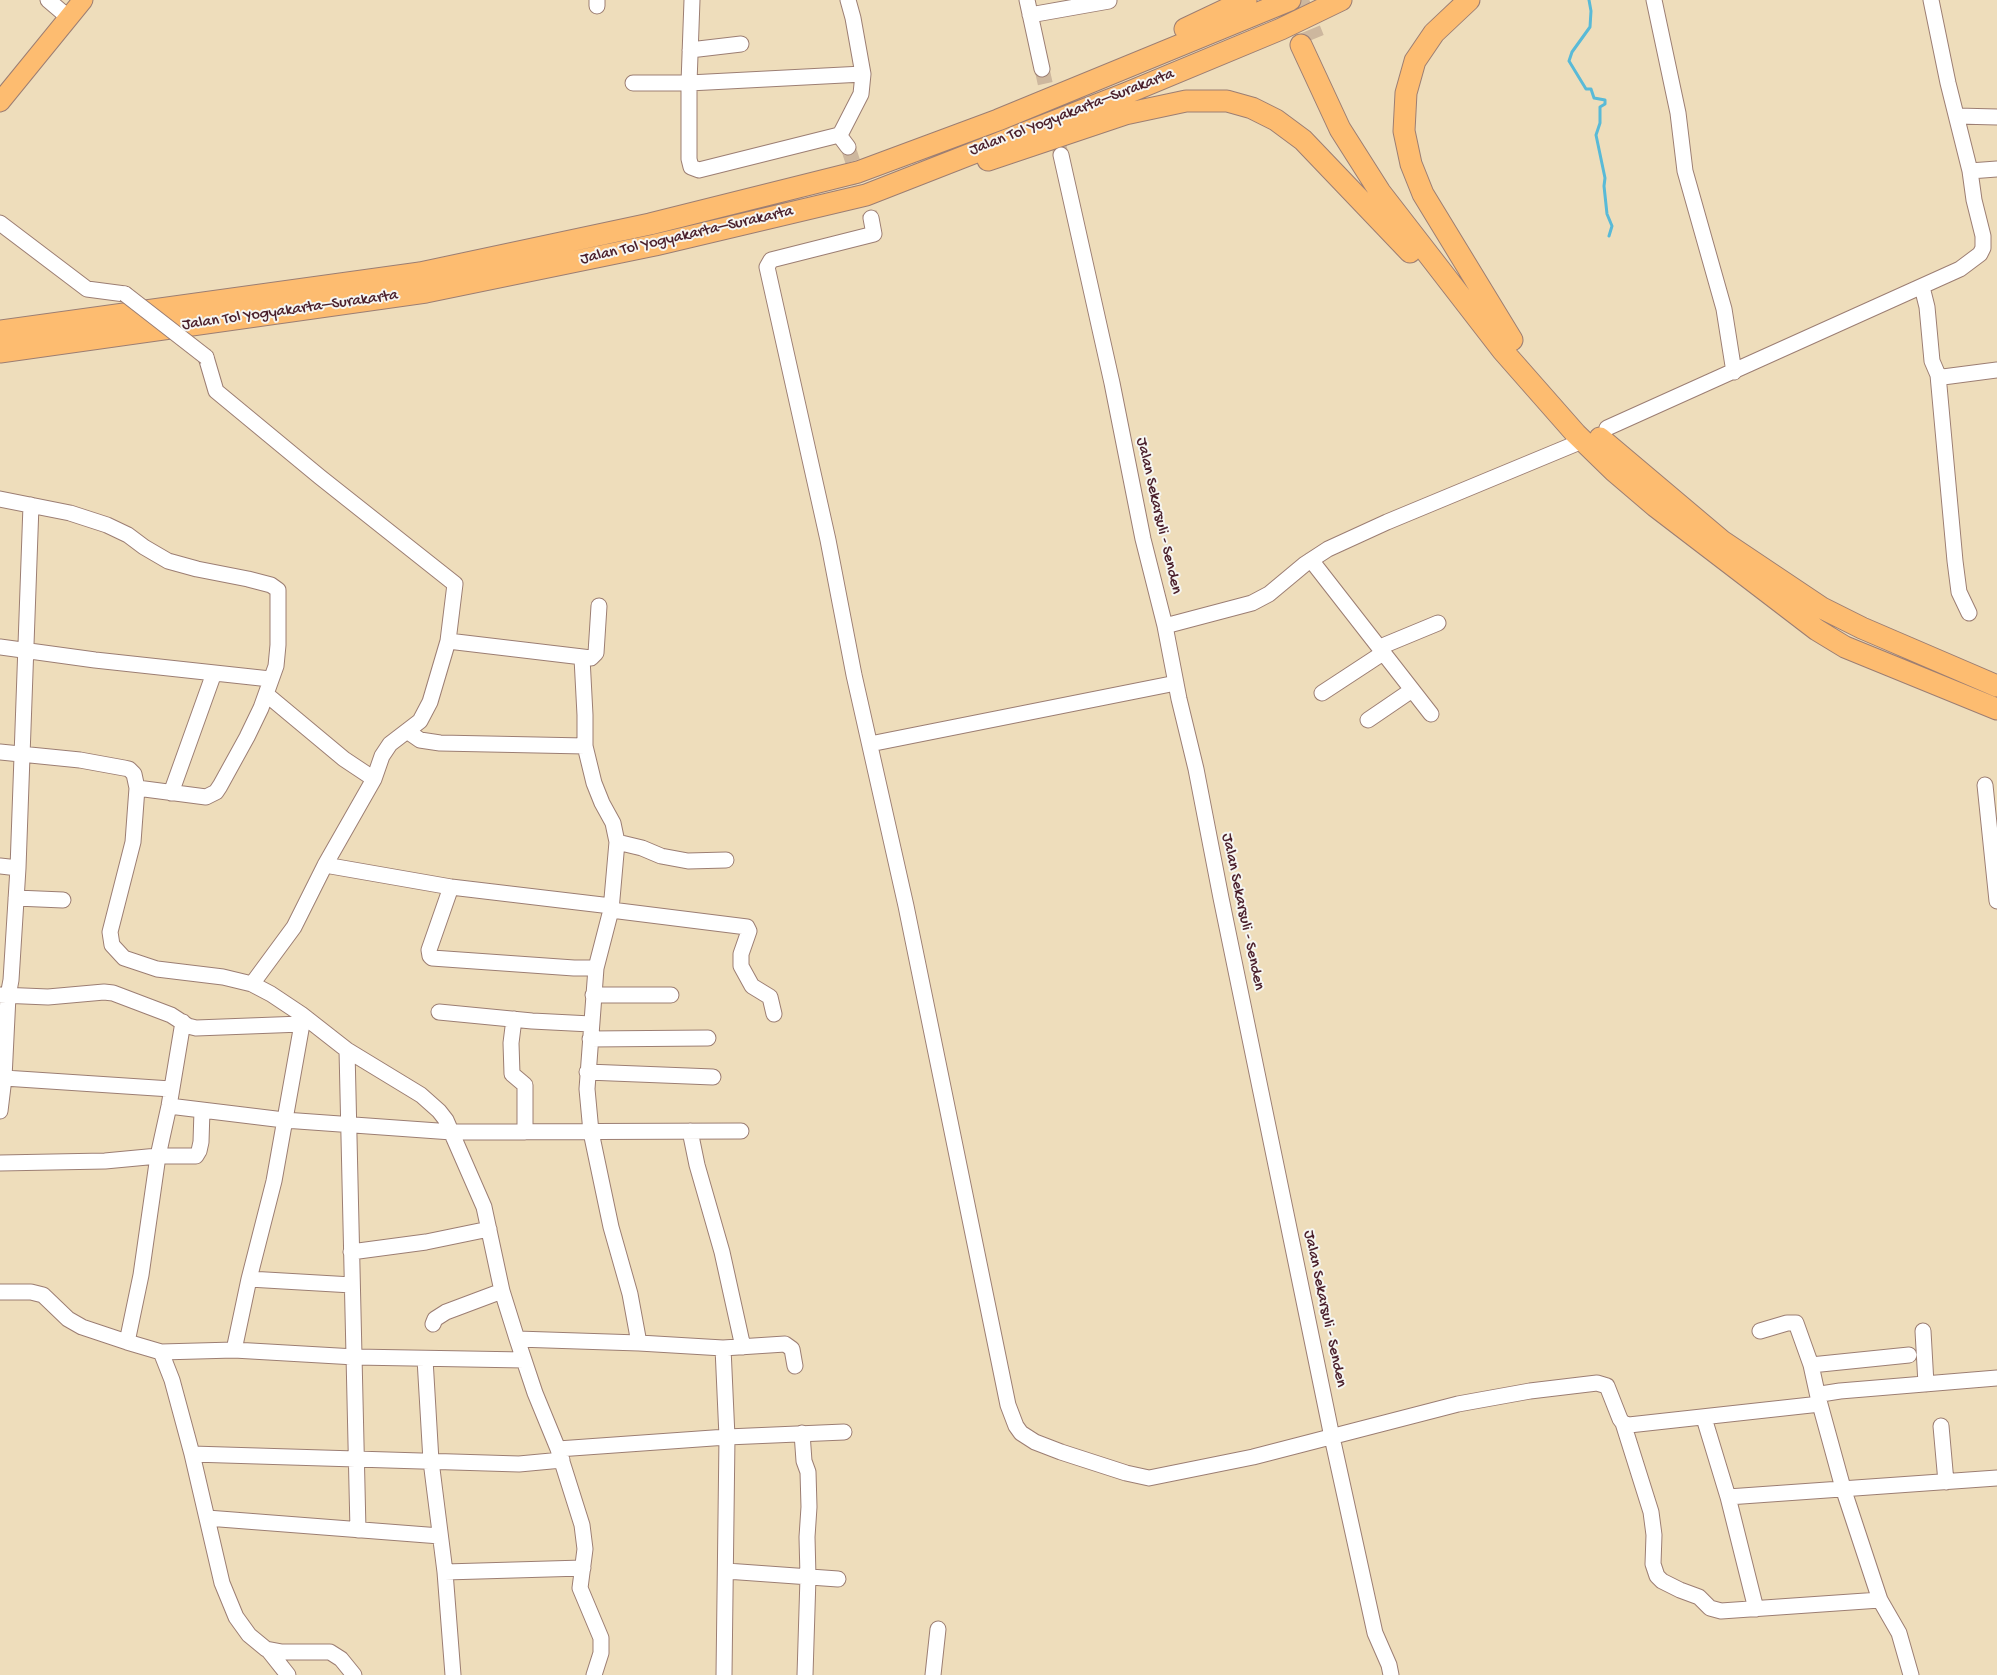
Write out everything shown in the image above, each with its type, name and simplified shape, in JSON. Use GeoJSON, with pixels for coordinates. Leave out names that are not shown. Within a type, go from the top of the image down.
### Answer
{"type":"FeatureCollection","features":[{"type":"Feature","properties":{"kind":"highway"},"geometry":{"type":"LineString","coordinates":[[998,120],[1246,0]]}},
{"type":"Feature","properties":{"kind":"highway","name":"Jalan Tol Yogyakarta–Surakarta"},"geometry":{"type":"LineString","coordinates":[[0,331],[420,273],[650,224],[858,172],[998,120],[1290,0]]}},
{"type":"Feature","properties":{"kind":"highway","name":"Jalan Tol Yogyakarta–Surakarta"},"geometry":{"type":"LineString","coordinates":[[0,352],[426,292],[655,245],[866,194],[1127,93],[1281,29],[1341,0]]}},
{"type":"Feature","properties":{"kind":"highway"},"geometry":{"type":"LineString","coordinates":[[1470,0],[1434,33],[1416,61],[1406,93],[1404,131],[1411,164],[1423,194],[1507,345]]}},
{"type":"Feature","properties":{"kind":"highway"},"geometry":{"type":"LineString","coordinates":[[1307,42],[1393,186],[1507,345],[1576,434],[1614,471],[1655,506],[1818,630],[1845,647],[1997,709]]}},
{"type":"Feature","properties":{"kind":"highway"},"geometry":{"type":"LineString","coordinates":[[866,194],[1004,156],[1125,114],[1186,101],[1227,102],[1252,108],[1276,120],[1303,140],[1611,449],[1722,541],[1822,608],[1862,628],[1997,686]]}},
{"type":"Feature","properties":{"kind":"main road"},"geometry":{"type":"LineString","coordinates":[[0,102],[83,0]]}},
{"type":"Feature","properties":{"kind":"street"},"geometry":{"type":"LineString","coordinates":[[48,0],[68,17]]}},
{"type":"Feature","properties":{"kind":"street"},"geometry":{"type":"LineString","coordinates":[[692,0],[689,159],[691,167],[699,170],[843,141],[842,131],[861,94],[863,74],[848,0]]}},
{"type":"Feature","properties":{"kind":"street"},"geometry":{"type":"LineString","coordinates":[[1654,0],[1678,113],[1685,171],[1724,309],[1734,372]]}},
{"type":"Feature","properties":{"kind":"street"},"geometry":{"type":"LineString","coordinates":[[1608,428],[1922,287],[1970,263],[1980,254],[1983,248],[1983,236],[1931,0]]}},
{"type":"Feature","properties":{"kind":"street"},"geometry":{"type":"LineString","coordinates":[[1042,69],[1029,7],[1109,1]]}},
{"type":"Feature","properties":{"kind":"street"},"geometry":{"type":"LineString","coordinates":[[690,50],[741,44]]}},
{"type":"Feature","properties":{"kind":"street"},"geometry":{"type":"LineString","coordinates":[[633,83],[689,83],[863,74]]}},
{"type":"Feature","properties":{"kind":"street"},"geometry":{"type":"LineString","coordinates":[[1957,116],[1997,116]]}},
{"type":"Feature","properties":{"kind":"street","name":"Jalan Sekarsuli - Senden"},"geometry":{"type":"LineString","coordinates":[[1061,155],[1112,383],[1143,539],[1165,626],[1196,769],[1332,1437],[1375,1633],[1389,1665],[1391,1675]]}},
{"type":"Feature","properties":{"kind":"street"},"geometry":{"type":"LineString","coordinates":[[1970,171],[1997,169]]}},
{"type":"Feature","properties":{"kind":"street"},"geometry":{"type":"LineString","coordinates":[[871,218],[874,234],[771,260],[767,266],[828,540],[949,1112],[1008,1405],[1021,1434],[1035,1442],[1061,1452],[1126,1474],[1149,1478],[1253,1457],[1458,1404],[1530,1391],[1597,1383],[1606,1386],[1623,1423],[1651,1512],[1654,1535],[1653,1564],[1657,1576],[1672,1587],[1699,1597],[1710,1608],[1715,1610],[1880,1600]]}},
{"type":"Feature","properties":{"kind":"street"},"geometry":{"type":"LineString","coordinates":[[0,223],[87,289],[125,294],[206,357],[216,391],[320,477],[455,584],[448,641],[430,702],[420,721],[390,744],[382,756],[374,779],[325,865],[294,927],[252,984]]}},
{"type":"Feature","properties":{"kind":"street"},"geometry":{"type":"LineString","coordinates":[[1922,287],[1927,307],[1932,361],[1938,375],[1954,561],[1959,592],[1969,613]]}},
{"type":"Feature","properties":{"kind":"street"},"geometry":{"type":"LineString","coordinates":[[1938,375],[1943,377],[1997,370]]}},
{"type":"Feature","properties":{"kind":"street"},"geometry":{"type":"LineString","coordinates":[[1165,626],[1252,603],[1269,594],[1311,560],[1328,549],[1387,522],[1575,444]]}},
{"type":"Feature","properties":{"kind":"street"},"geometry":{"type":"LineString","coordinates":[[0,499],[70,513],[118,529],[168,561],[275,587],[279,594],[276,666],[247,738],[216,792],[206,797],[137,788]]}},
{"type":"Feature","properties":{"kind":"street"},"geometry":{"type":"LineString","coordinates":[[0,1111],[4,1078],[4,996],[12,980],[18,868],[31,506]]}},
{"type":"Feature","properties":{"kind":"street"},"geometry":{"type":"LineString","coordinates":[[1311,560],[1430,714]]}},
{"type":"Feature","properties":{"kind":"street"},"geometry":{"type":"LineString","coordinates":[[448,641],[591,658],[596,653],[599,606]]}},
{"type":"Feature","properties":{"kind":"street"},"geometry":{"type":"LineString","coordinates":[[1322,693],[1382,650],[1438,623]]}},
{"type":"Feature","properties":{"kind":"street"},"geometry":{"type":"LineString","coordinates":[[0,647],[270,679]]}},
{"type":"Feature","properties":{"kind":"street"},"geometry":{"type":"LineString","coordinates":[[582,658],[585,746],[594,783],[613,823],[617,842],[611,908],[596,968],[593,995],[587,1072],[591,1132],[611,1227],[630,1294],[639,1343]]}},
{"type":"Feature","properties":{"kind":"street"},"geometry":{"type":"LineString","coordinates":[[171,793],[214,673]]}},
{"type":"Feature","properties":{"kind":"street"},"geometry":{"type":"LineString","coordinates":[[870,744],[1176,682]]}},
{"type":"Feature","properties":{"kind":"street"},"geometry":{"type":"LineString","coordinates":[[1368,720],[1412,690]]}},
{"type":"Feature","properties":{"kind":"street"},"geometry":{"type":"LineString","coordinates":[[266,694],[344,759],[374,779]]}},
{"type":"Feature","properties":{"kind":"street"},"geometry":{"type":"LineString","coordinates":[[407,731],[420,740],[433,742],[585,746]]}},
{"type":"Feature","properties":{"kind":"street"},"geometry":{"type":"LineString","coordinates":[[0,752],[80,760],[129,769],[134,774],[137,788],[133,842],[110,932],[112,945],[124,958],[146,967],[210,975],[252,984],[284,1002],[305,1022],[439,1110],[452,1132],[484,1207],[502,1291],[524,1360],[547,1425],[560,1455],[582,1525],[586,1549],[580,1580],[582,1594],[596,1622],[601,1638],[602,1653],[594,1675]]}},
{"type":"Feature","properties":{"kind":"street"},"geometry":{"type":"LineString","coordinates":[[1985,785],[1997,902]]}},
{"type":"Feature","properties":{"kind":"street"},"geometry":{"type":"LineString","coordinates":[[617,842],[642,848],[661,856],[682,860],[726,860]]}},
{"type":"Feature","properties":{"kind":"street"},"geometry":{"type":"LineString","coordinates":[[325,865],[451,887],[747,927],[749,931],[741,954],[741,966],[752,986],[770,997],[774,1014]]}},
{"type":"Feature","properties":{"kind":"street"},"geometry":{"type":"LineString","coordinates":[[0,866],[18,868]]}},
{"type":"Feature","properties":{"kind":"street"},"geometry":{"type":"LineString","coordinates":[[451,887],[429,950],[432,958],[596,968]]}},
{"type":"Feature","properties":{"kind":"street"},"geometry":{"type":"LineString","coordinates":[[16,898],[63,900]]}},
{"type":"Feature","properties":{"kind":"street"},"geometry":{"type":"LineString","coordinates":[[4,996],[113,993],[171,1015],[192,1027],[204,1028],[305,1022]]}},
{"type":"Feature","properties":{"kind":"street"},"geometry":{"type":"LineString","coordinates":[[593,995],[671,994]]}},
{"type":"Feature","properties":{"kind":"street"},"geometry":{"type":"LineString","coordinates":[[439,1012],[591,1024]]}},
{"type":"Feature","properties":{"kind":"street"},"geometry":{"type":"LineString","coordinates":[[514,1019],[511,1044],[512,1074],[525,1085],[525,1132]]}},
{"type":"Feature","properties":{"kind":"street"},"geometry":{"type":"LineString","coordinates":[[126,1342],[141,1276],[158,1156],[169,1106],[182,1022]]}},
{"type":"Feature","properties":{"kind":"street"},"geometry":{"type":"LineString","coordinates":[[234,1350],[249,1279],[274,1181],[284,1120],[305,1022]]}},
{"type":"Feature","properties":{"kind":"street"},"geometry":{"type":"LineString","coordinates":[[590,1039],[708,1038]]}},
{"type":"Feature","properties":{"kind":"street"},"geometry":{"type":"LineString","coordinates":[[347,1050],[358,1530]]}},
{"type":"Feature","properties":{"kind":"street"},"geometry":{"type":"LineString","coordinates":[[587,1072],[713,1077]]}},
{"type":"Feature","properties":{"kind":"street"},"geometry":{"type":"LineString","coordinates":[[4,1078],[171,1089]]}},
{"type":"Feature","properties":{"kind":"street"},"geometry":{"type":"LineString","coordinates":[[169,1106],[284,1120],[452,1132],[741,1131]]}},
{"type":"Feature","properties":{"kind":"street"},"geometry":{"type":"LineString","coordinates":[[0,1163],[106,1162],[158,1156],[190,1157],[198,1154],[201,1142],[202,1110]]}},
{"type":"Feature","properties":{"kind":"street"},"geometry":{"type":"LineString","coordinates":[[690,1131],[697,1165],[722,1252],[743,1347]]}},
{"type":"Feature","properties":{"kind":"street"},"geometry":{"type":"LineString","coordinates":[[351,1252],[426,1242],[490,1229]]}},
{"type":"Feature","properties":{"kind":"street"},"geometry":{"type":"LineString","coordinates":[[249,1279],[352,1285]]}},
{"type":"Feature","properties":{"kind":"street"},"geometry":{"type":"LineString","coordinates":[[433,1324],[435,1319],[446,1312],[502,1291]]}},
{"type":"Feature","properties":{"kind":"street"},"geometry":{"type":"LineString","coordinates":[[0,1292],[31,1292],[43,1295],[75,1323],[126,1342],[161,1352],[234,1350],[354,1357],[524,1360]]}},
{"type":"Feature","properties":{"kind":"street"},"geometry":{"type":"LineString","coordinates":[[1760,1331],[1787,1323],[1796,1323],[1811,1365],[1843,1488],[1880,1600],[1899,1633],[1911,1675]]}},
{"type":"Feature","properties":{"kind":"street"},"geometry":{"type":"LineString","coordinates":[[1923,1331],[1926,1384]]}},
{"type":"Feature","properties":{"kind":"street"},"geometry":{"type":"LineString","coordinates":[[517,1339],[723,1348],[788,1345],[793,1351],[795,1366]]}},
{"type":"Feature","properties":{"kind":"street"},"geometry":{"type":"LineString","coordinates":[[723,1348],[727,1437],[724,1675]]}},
{"type":"Feature","properties":{"kind":"street"},"geometry":{"type":"LineString","coordinates":[[161,1352],[172,1380],[192,1454],[218,1569],[230,1607],[249,1635],[269,1651],[288,1675]]}},
{"type":"Feature","properties":{"kind":"street"},"geometry":{"type":"LineString","coordinates":[[1811,1365],[1909,1355]]}},
{"type":"Feature","properties":{"kind":"street"},"geometry":{"type":"LineString","coordinates":[[425,1359],[431,1461],[445,1572],[452,1675]]}},
{"type":"Feature","properties":{"kind":"street"},"geometry":{"type":"LineString","coordinates":[[1819,1401],[1821,1394],[1840,1391],[1997,1378]]}},
{"type":"Feature","properties":{"kind":"street"},"geometry":{"type":"LineString","coordinates":[[1623,1423],[1636,1424],[1704,1418],[1819,1401]]}},
{"type":"Feature","properties":{"kind":"street"},"geometry":{"type":"LineString","coordinates":[[1704,1418],[1728,1497],[1756,1609]]}},
{"type":"Feature","properties":{"kind":"street"},"geometry":{"type":"LineString","coordinates":[[1941,1426],[1946,1482]]}},
{"type":"Feature","properties":{"kind":"street"},"geometry":{"type":"LineString","coordinates":[[192,1454],[519,1464],[560,1455],[727,1437],[844,1432]]}},
{"type":"Feature","properties":{"kind":"street"},"geometry":{"type":"LineString","coordinates":[[802,1433],[804,1461],[808,1472],[809,1506],[806,1675]]}},
{"type":"Feature","properties":{"kind":"street"},"geometry":{"type":"LineString","coordinates":[[1728,1497],[1997,1478]]}},
{"type":"Feature","properties":{"kind":"street"},"geometry":{"type":"LineString","coordinates":[[207,1518],[440,1536]]}},
{"type":"Feature","properties":{"kind":"street"},"geometry":{"type":"LineString","coordinates":[[445,1572],[583,1568]]}},
{"type":"Feature","properties":{"kind":"street"},"geometry":{"type":"LineString","coordinates":[[726,1572],[838,1579]]}},
{"type":"Feature","properties":{"kind":"street"},"geometry":{"type":"LineString","coordinates":[[933,1675],[938,1629]]}},
{"type":"Feature","properties":{"kind":"street"},"geometry":{"type":"LineString","coordinates":[[269,1651],[289,1653],[330,1652],[341,1659],[354,1675]]}},
{"type":"Feature","properties":{"kind":"waterway"},"geometry":{"type":"LineString","coordinates":[[1589,0],[1591,11],[1590,27],[1572,52],[1569,61],[1586,89],[1591,89],[1594,98],[1605,100],[1605,104],[1600,107],[1600,123],[1596,135],[1605,178],[1607,214],[1612,226],[1609,236]]}},
{"type":"Feature","properties":{"kind":"tunnel"},"geometry":{"type":"LineString","coordinates":[[1298,0],[1314,39]]}},
{"type":"Feature","properties":{"kind":"tunnel"},"geometry":{"type":"LineString","coordinates":[[1042,69],[1061,155]]}},
{"type":"Feature","properties":{"kind":"tunnel"},"geometry":{"type":"LineString","coordinates":[[848,147],[871,218]]}}]}
